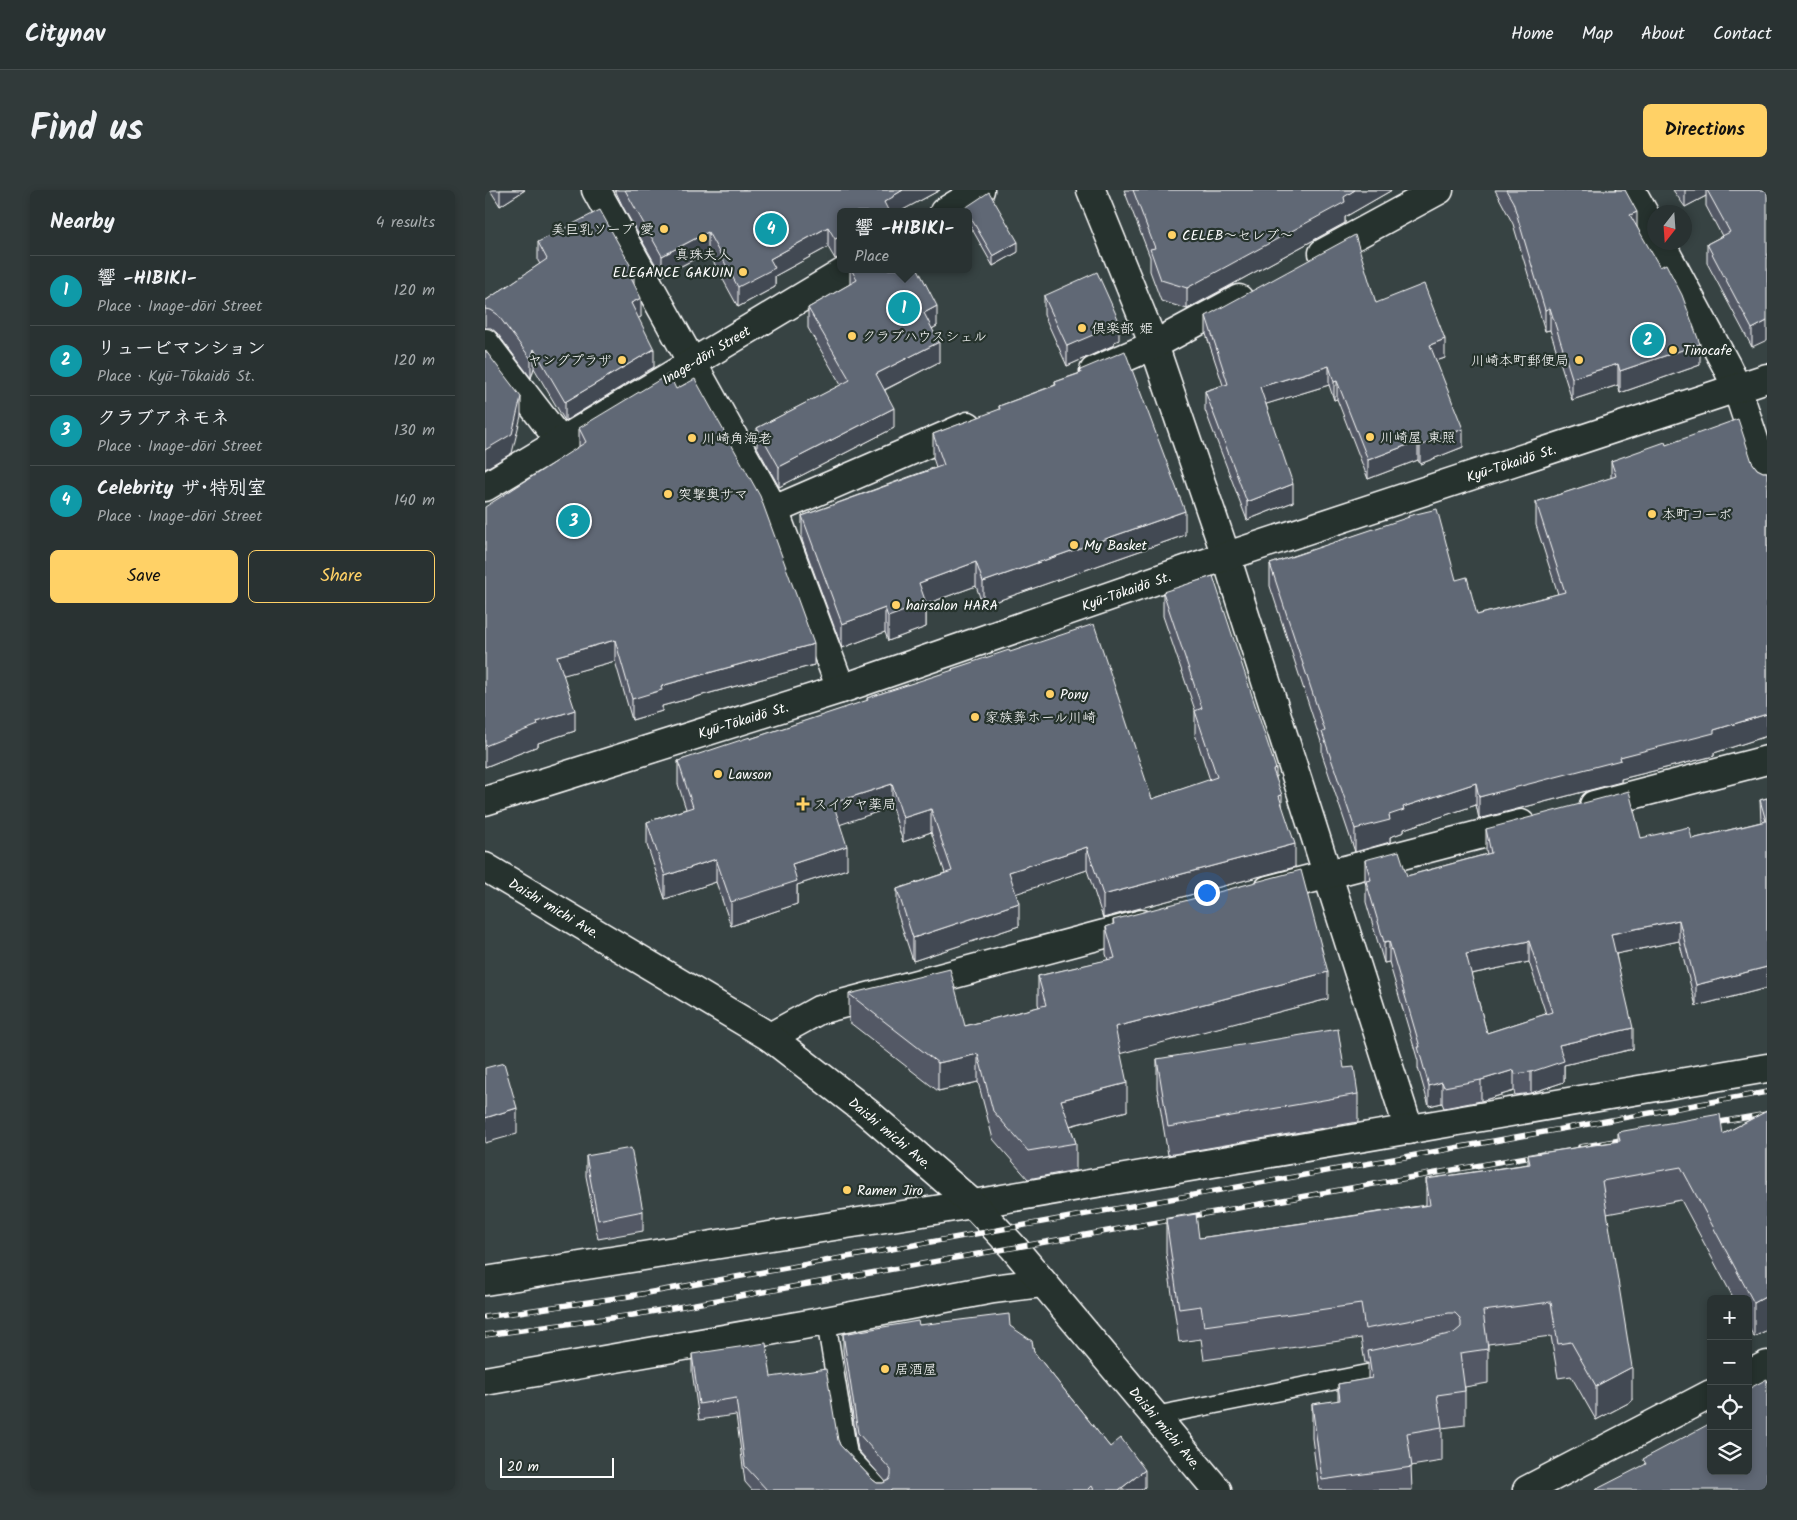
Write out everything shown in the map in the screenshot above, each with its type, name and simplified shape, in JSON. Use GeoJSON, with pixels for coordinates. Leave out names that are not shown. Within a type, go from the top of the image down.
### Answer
{"type":"FeatureCollection","features":[{"type":"Feature","properties":{"kind":"main road"},"geometry":{"type":"LineString","coordinates":[[596,190],[774,510],[841,689]]}},
{"type":"Feature","properties":{"kind":"main road"},"geometry":{"type":"LineString","coordinates":[[951,208],[980,190]]}},
{"type":"Feature","properties":{"kind":"main road"},"geometry":{"type":"LineString","coordinates":[[1091,190],[1154,345],[1226,556],[1409,1130]]}},
{"type":"Feature","properties":{"kind":"main road"},"geometry":{"type":"LineString","coordinates":[[1301,265],[1439,190]]}},
{"type":"Feature","properties":{"kind":"main road"},"geometry":{"type":"LineString","coordinates":[[1631,190],[1647,219]]}},
{"type":"Feature","properties":{"kind":"main road"},"geometry":{"type":"LineString","coordinates":[[1664,250],[1727,365],[1737,388],[1767,479]]}},
{"type":"Feature","properties":{"kind":"main road","name":"Inage-dōri Street"},"geometry":{"type":"LineString","coordinates":[[485,487],[842,273]]}},
{"type":"Feature","properties":{"kind":"main road"},"geometry":{"type":"LineString","coordinates":[[1073,380],[1154,345],[1258,289]]}},
{"type":"Feature","properties":{"kind":"main road"},"geometry":{"type":"LineString","coordinates":[[485,343],[560,441]]}},
{"type":"Feature","properties":{"kind":"main road","name":"Kyū-Tōkaidō St."},"geometry":{"type":"LineString","coordinates":[[485,801],[841,689],[1226,556],[1767,378]]}},
{"type":"Feature","properties":{"kind":"main road"},"geometry":{"type":"LineString","coordinates":[[774,510],[991,416]]}},
{"type":"Feature","properties":{"kind":"main road"},"geometry":{"type":"LineString","coordinates":[[1241,898],[1767,760]]}},
{"type":"Feature","properties":{"kind":"main road","name":"Daishi michi Ave."},"geometry":{"type":"LineString","coordinates":[[485,867],[770,1037],[867,1113],[973,1204],[1014,1248],[1217,1490]]}},
{"type":"Feature","properties":{"kind":"main road"},"geometry":{"type":"LineString","coordinates":[[770,1037],[819,1010],[1164,918]]}},
{"type":"Feature","properties":{"kind":"main road"},"geometry":{"type":"LineString","coordinates":[[485,1281],[973,1204],[1767,1068]]}},
{"type":"Feature","properties":{"kind":"main road"},"geometry":{"type":"LineString","coordinates":[[485,1381],[826,1321],[993,1289],[1042,1283]]}},
{"type":"Feature","properties":{"kind":"main road"},"geometry":{"type":"LineString","coordinates":[[1752,1372],[1767,1365]]}},
{"type":"Feature","properties":{"kind":"main road"},"geometry":{"type":"LineString","coordinates":[[1527,1490],[1707,1396]]}},
{"type":"Feature","properties":{"kind":"lane"},"geometry":{"type":"LineString","coordinates":[[826,1321],[847,1455],[881,1490]]}},
{"type":"Feature","properties":{"kind":"lane"},"geometry":{"type":"LineString","coordinates":[[1155,1416],[1404,1366]]}},
{"type":"Feature","properties":{"kind":"building"},"geometry":{"type":"Polygon","coordinates":[[[625,190],[903,190],[884,202],[887,208],[837,208],[837,238],[835,239],[828,227],[770,259],[775,268],[738,287],[708,232],[662,256],[625,190]]]}},
{"type":"Feature","properties":{"kind":"building"},"geometry":{"type":"Polygon","coordinates":[[[1133,190],[1355,190],[1344,197],[1345,202],[1187,288],[1161,280],[1150,249],[1155,248],[1133,190]]]}},
{"type":"Feature","properties":{"kind":"building"},"geometry":{"type":"Polygon","coordinates":[[[1506,190],[1625,190],[1637,212],[1630,215],[1647,244],[1647,250],[1650,250],[1660,267],[1666,264],[1682,295],[1700,344],[1620,371],[1618,364],[1572,378],[1550,308],[1545,310],[1513,202],[1506,190]]]}},
{"type":"Feature","properties":{"kind":"building"},"geometry":{"type":"Polygon","coordinates":[[[1707,190],[1767,190],[1767,321],[1752,329],[1707,244],[1730,232],[1707,190]]]}},
{"type":"Feature","properties":{"kind":"building"},"geometry":{"type":"Polygon","coordinates":[[[989,192],[1018,242],[993,256],[972,220],[972,208],[965,208],[989,192]]]}},
{"type":"Feature","properties":{"kind":"building"},"geometry":{"type":"Polygon","coordinates":[[[600,210],[634,272],[629,274],[641,298],[631,303],[654,349],[565,402],[534,349],[531,359],[497,314],[485,309],[485,301],[547,259],[538,242],[600,210]]]}},
{"type":"Feature","properties":{"kind":"building"},"geometry":{"type":"Polygon","coordinates":[[[1355,235],[1376,303],[1424,284],[1445,339],[1430,345],[1463,429],[1420,446],[1418,441],[1368,460],[1337,381],[1334,382],[1329,366],[1260,387],[1293,484],[1247,502],[1205,391],[1228,384],[1206,316],[1355,235]]]}},
{"type":"Feature","properties":{"kind":"building"},"geometry":{"type":"Polygon","coordinates":[[[1097,272],[1119,321],[1114,323],[1114,326],[1067,346],[1044,296],[1097,272]]]}},
{"type":"Feature","properties":{"kind":"building"},"geometry":{"type":"Polygon","coordinates":[[[853,273],[920,273],[937,306],[924,313],[939,342],[876,374],[894,408],[779,467],[757,428],[850,380],[808,308],[857,280],[853,273]]]}},
{"type":"Feature","properties":{"kind":"building"},"geometry":{"type":"Polygon","coordinates":[[[485,350],[521,397],[512,434],[485,450],[485,350]]]}},
{"type":"Feature","properties":{"kind":"building"},"geometry":{"type":"Polygon","coordinates":[[[1125,351],[1185,511],[983,582],[976,562],[919,583],[926,603],[888,617],[885,608],[842,624],[802,516],[944,465],[933,434],[1000,409],[999,406],[1056,385],[1055,382],[1081,373],[1080,370],[1125,351]]]}},
{"type":"Feature","properties":{"kind":"building"},"geometry":{"type":"Polygon","coordinates":[[[669,374],[676,389],[695,379],[760,496],[814,644],[661,686],[662,690],[632,699],[615,640],[557,656],[575,710],[537,722],[538,725],[485,746],[485,507],[586,442],[579,428],[669,374]]]}},
{"type":"Feature","properties":{"kind":"building"},"geometry":{"type":"Polygon","coordinates":[[[1738,419],[1752,462],[1757,469],[1767,472],[1767,714],[1714,730],[1714,733],[1620,757],[1621,760],[1479,797],[1476,783],[1403,807],[1404,810],[1389,815],[1390,820],[1355,829],[1322,732],[1325,731],[1270,564],[1408,516],[1437,509],[1456,580],[1467,577],[1477,615],[1565,592],[1536,502],[1616,476],[1611,461],[1665,442],[1666,445],[1738,419]]]}},
{"type":"Feature","properties":{"kind":"building"},"geometry":{"type":"Polygon","coordinates":[[[1213,576],[1276,769],[1273,770],[1282,795],[1279,796],[1295,844],[1103,895],[1087,847],[1009,872],[1019,903],[913,938],[897,889],[952,871],[931,809],[903,818],[892,784],[833,803],[847,846],[792,864],[797,881],[731,902],[716,859],[665,876],[647,822],[693,807],[678,761],[868,700],[867,698],[1009,650],[1010,652],[1094,624],[1152,799],[1217,777],[1195,711],[1202,708],[1163,592],[1213,576]]]}},
{"type":"Feature","properties":{"kind":"building"},"geometry":{"type":"Polygon","coordinates":[[[1629,791],[1641,838],[1689,827],[1692,839],[1766,821],[1760,800],[1767,798],[1767,967],[1696,985],[1679,920],[1611,934],[1633,1028],[1559,1045],[1564,1061],[1531,1072],[1515,1074],[1514,1070],[1481,1080],[1444,1087],[1442,1082],[1429,1086],[1418,1047],[1420,1047],[1389,941],[1384,942],[1366,881],[1371,880],[1365,860],[1399,851],[1407,876],[1491,853],[1486,829],[1629,791]],[[1529,941],[1466,954],[1487,1033],[1552,1012],[1529,941]]]}},
{"type":"Feature","properties":{"kind":"building"},"geometry":{"type":"Polygon","coordinates":[[[1301,870],[1328,972],[1115,1027],[1127,1083],[1061,1100],[1076,1143],[1028,1151],[993,1111],[978,1054],[938,1063],[849,994],[950,969],[965,1026],[1046,1005],[1038,976],[1115,958],[1106,927],[1114,924],[1113,920],[1301,870]]]}},
{"type":"Feature","properties":{"kind":"building"},"geometry":{"type":"Polygon","coordinates":[[[1338,1029],[1344,1068],[1354,1067],[1358,1094],[1168,1127],[1157,1059],[1338,1029]]]}},
{"type":"Feature","properties":{"kind":"building"},"geometry":{"type":"Polygon","coordinates":[[[504,1063],[517,1108],[485,1118],[485,1068],[504,1063]]]}},
{"type":"Feature","properties":{"kind":"building"},"geometry":{"type":"Polygon","coordinates":[[[1767,1111],[1767,1296],[1754,1303],[1752,1295],[1750,1295],[1681,1167],[1602,1181],[1632,1367],[1596,1386],[1571,1342],[1558,1344],[1551,1302],[1483,1311],[1488,1349],[1460,1353],[1465,1391],[1437,1395],[1442,1427],[1407,1433],[1412,1467],[1322,1480],[1312,1404],[1340,1400],[1338,1384],[1372,1378],[1368,1351],[1454,1333],[1461,1327],[1459,1317],[1455,1313],[1365,1329],[1361,1304],[1204,1326],[1201,1306],[1179,1309],[1166,1219],[1196,1214],[1199,1238],[1430,1205],[1426,1179],[1530,1164],[1528,1155],[1620,1141],[1618,1132],[1720,1114],[1723,1134],[1767,1111]]]}},
{"type":"Feature","properties":{"kind":"building"},"geometry":{"type":"Polygon","coordinates":[[[631,1148],[643,1211],[598,1220],[586,1156],[631,1148]]]}},
{"type":"Feature","properties":{"kind":"building"},"geometry":{"type":"Polygon","coordinates":[[[1009,1314],[1010,1326],[1032,1341],[1034,1352],[1110,1447],[1121,1438],[1145,1470],[1119,1490],[1094,1490],[1092,1486],[1088,1490],[767,1490],[745,1466],[736,1398],[699,1404],[692,1354],[766,1343],[771,1377],[826,1369],[840,1445],[873,1480],[877,1483],[883,1483],[889,1480],[891,1470],[858,1433],[843,1334],[918,1321],[919,1325],[1009,1314]]]}},
{"type":"Feature","properties":{"kind":"building"},"geometry":{"type":"Polygon","coordinates":[[[1767,1379],[1767,1490],[1595,1490],[1646,1464],[1643,1459],[1707,1425],[1707,1475],[1752,1475],[1752,1387],[1767,1379]]]}},
{"type":"Feature","properties":{"kind":"railway"},"geometry":{"type":"LineString","coordinates":[[485,1317],[630,1296],[1767,1092]]}},
{"type":"Feature","properties":{"kind":"railway"},"geometry":{"type":"LineString","coordinates":[[1708,1124],[1767,1114]]}},
{"type":"Feature","properties":{"kind":"railway"},"geometry":{"type":"LineString","coordinates":[[1580,1147],[1632,1138]]}},
{"type":"Feature","properties":{"kind":"railway"},"geometry":{"type":"LineString","coordinates":[[485,1335],[633,1315],[1543,1154]]}},
{"type":"Feature","properties":{"kind":"place","name":"美巨乳ソープ 愛"},"geometry":{"type":"Point","coordinates":[664,229]}},
{"type":"Feature","properties":{"kind":"place","name":"Celebrity ザ･特別室"},"geometry":{"type":"Point","coordinates":[771,229]}},
{"type":"Feature","properties":{"kind":"place","name":"CELEB～セレブ～"},"geometry":{"type":"Point","coordinates":[1172,235]}},
{"type":"Feature","properties":{"kind":"place","name":"真珠夫人"},"geometry":{"type":"Point","coordinates":[703,238]}},
{"type":"Feature","properties":{"kind":"place","name":"ELEGANCE GAKUIN"},"geometry":{"type":"Point","coordinates":[743,272]}},
{"type":"Feature","properties":{"kind":"place","name":"響 -HIBIKI-"},"geometry":{"type":"Point","coordinates":[904,308]}},
{"type":"Feature","properties":{"kind":"place","name":"倶楽部 姫"},"geometry":{"type":"Point","coordinates":[1082,328]}},
{"type":"Feature","properties":{"kind":"place","name":"クラブハウスシェル"},"geometry":{"type":"Point","coordinates":[852,336]}},
{"type":"Feature","properties":{"kind":"place","name":"リュービマンション"},"geometry":{"type":"Point","coordinates":[1648,340]}},
{"type":"Feature","properties":{"kind":"place","name":"Tinocafe"},"geometry":{"type":"Point","coordinates":[1673,350]}},
{"type":"Feature","properties":{"kind":"place","name":"ヤングプラザ"},"geometry":{"type":"Point","coordinates":[622,360]}},
{"type":"Feature","properties":{"kind":"place","name":"川崎本町郵便局"},"geometry":{"type":"Point","coordinates":[1579,360]}},
{"type":"Feature","properties":{"kind":"place","name":"川崎屋 東照"},"geometry":{"type":"Point","coordinates":[1370,437]}},
{"type":"Feature","properties":{"kind":"place","name":"川崎角海老"},"geometry":{"type":"Point","coordinates":[692,438]}},
{"type":"Feature","properties":{"kind":"place","name":"突撃奥サマ"},"geometry":{"type":"Point","coordinates":[668,494]}},
{"type":"Feature","properties":{"kind":"place","name":"本町コーポ"},"geometry":{"type":"Point","coordinates":[1652,514]}},
{"type":"Feature","properties":{"kind":"place","name":"クラブアネモネ"},"geometry":{"type":"Point","coordinates":[574,521]}},
{"type":"Feature","properties":{"kind":"place","name":"My Basket"},"geometry":{"type":"Point","coordinates":[1074,545]}},
{"type":"Feature","properties":{"kind":"place","name":"hairsalon HARA"},"geometry":{"type":"Point","coordinates":[896,605]}},
{"type":"Feature","properties":{"kind":"place","name":"Pony"},"geometry":{"type":"Point","coordinates":[1050,694]}},
{"type":"Feature","properties":{"kind":"place","name":"家族葬ホール川崎"},"geometry":{"type":"Point","coordinates":[975,717]}},
{"type":"Feature","properties":{"kind":"place","name":"Lawson"},"geometry":{"type":"Point","coordinates":[718,774]}},
{"type":"Feature","properties":{"kind":"place","name":"スイタヤ薬局"},"geometry":{"type":"Point","coordinates":[803,804]}},
{"type":"Feature","properties":{"kind":"place","name":"Ramen Jiro"},"geometry":{"type":"Point","coordinates":[847,1190]}},
{"type":"Feature","properties":{"kind":"place","name":"居酒屋"},"geometry":{"type":"Point","coordinates":[885,1369]}}]}
